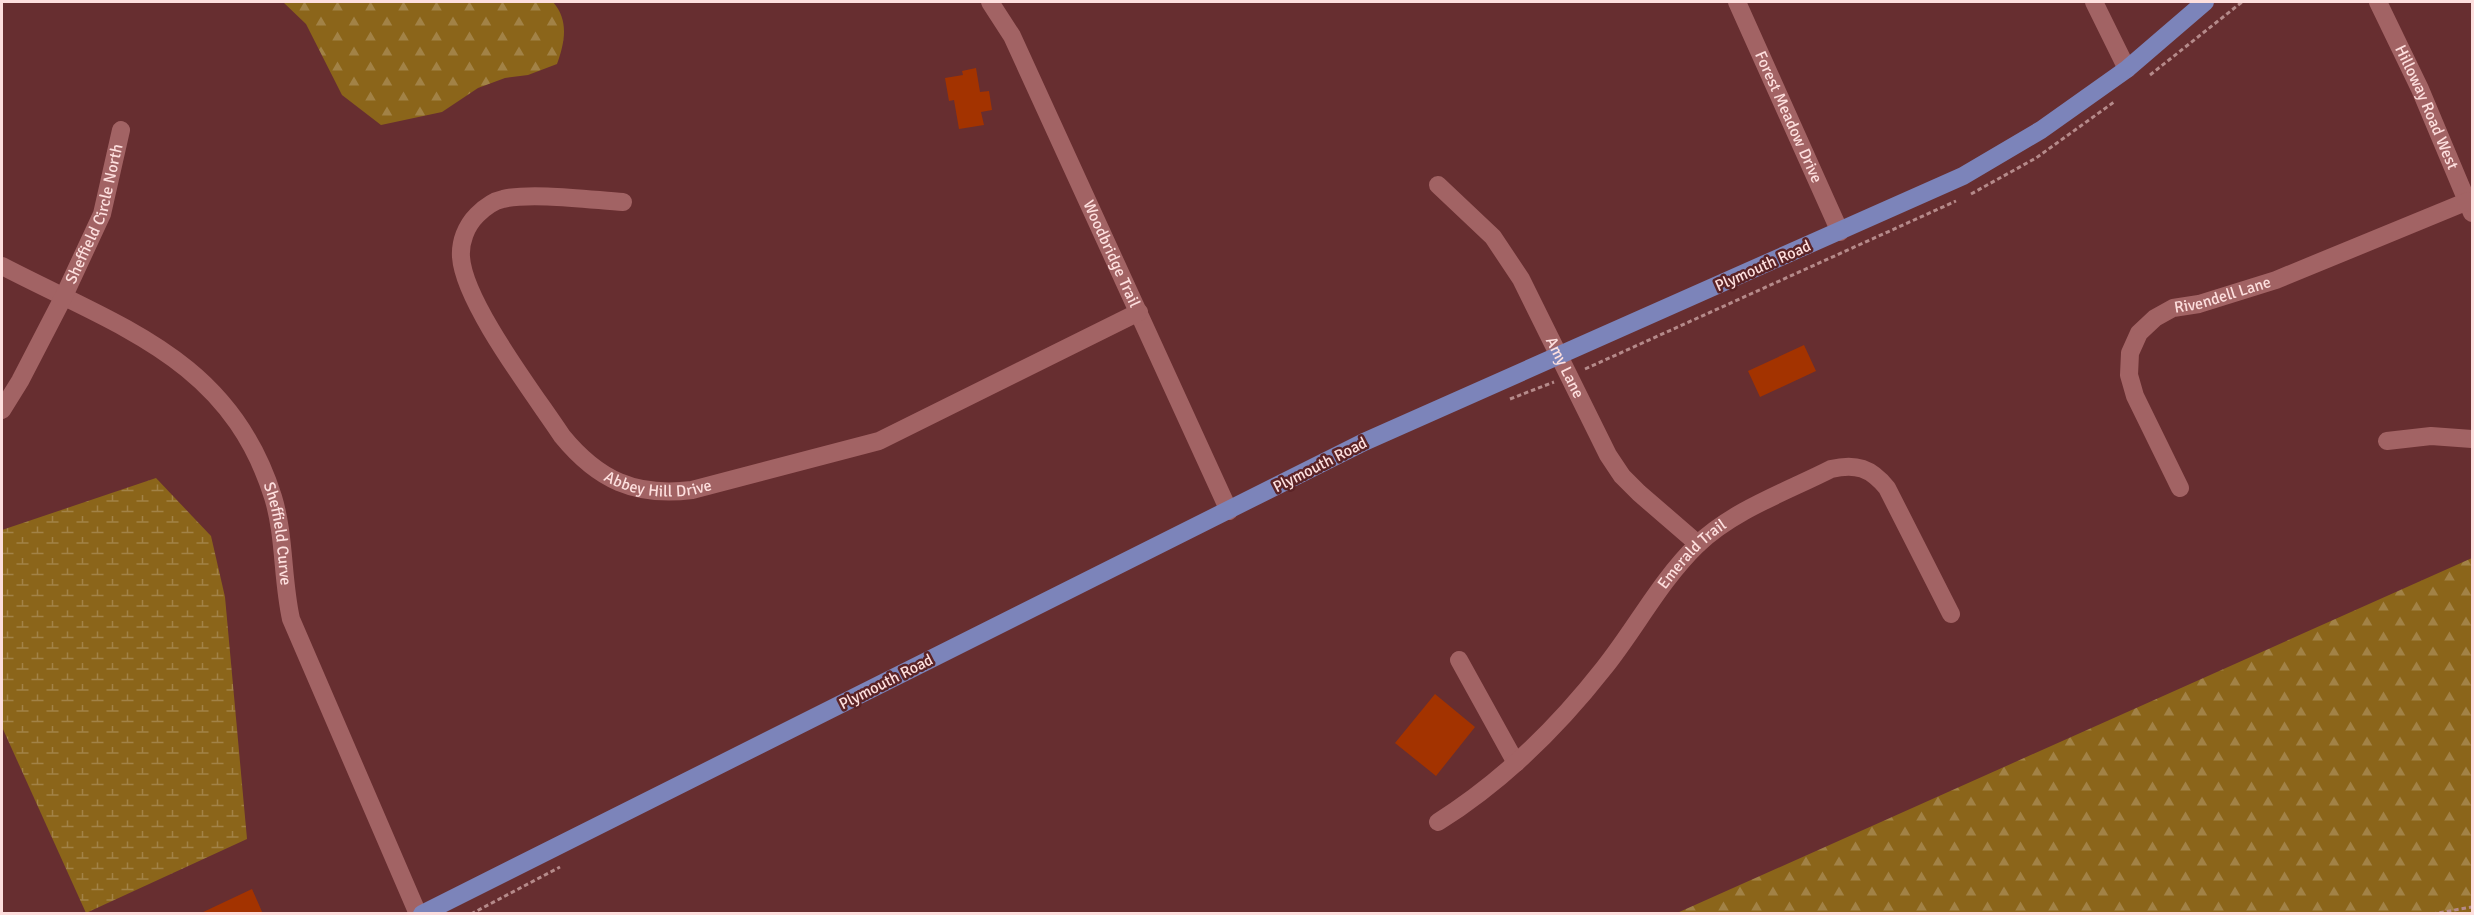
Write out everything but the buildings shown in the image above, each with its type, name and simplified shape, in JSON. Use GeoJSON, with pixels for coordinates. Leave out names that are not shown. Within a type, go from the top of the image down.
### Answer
{"type":"FeatureCollection","features":[{"type":"Feature","properties":{"kind":"main road","name":"Plymouth Road"},"geometry":{"type":"LineString","coordinates":[[420,914],[1364,442],[1963,176],[2041,130],[2127,69],[2205,2]]}},
{"type":"Feature","properties":{"kind":"street","name":"Woodbridge Trail"},"geometry":{"type":"LineString","coordinates":[[990,2],[1012,36],[1229,511]]}},
{"type":"Feature","properties":{"kind":"street","name":"Forest Meadow Drive"},"geometry":{"type":"LineString","coordinates":[[1737,2],[1840,232]]}},
{"type":"Feature","properties":{"kind":"street"},"geometry":{"type":"LineString","coordinates":[[2094,2],[2127,69]]}},
{"type":"Feature","properties":{"kind":"street","name":"Hilloway Road West"},"geometry":{"type":"LineString","coordinates":[[2378,2],[2420,89],[2470,207]]}},
{"type":"Feature","properties":{"kind":"street","name":"Sheffield Circle North"},"geometry":{"type":"LineString","coordinates":[[2,410],[20,381],[63,298],[102,214],[121,130]]}},
{"type":"Feature","properties":{"kind":"street","name":"Amy Lane"},"geometry":{"type":"LineString","coordinates":[[1438,184],[1493,237],[1521,279],[1608,455],[1622,476],[1698,544]]}},
{"type":"Feature","properties":{"kind":"street","name":"Abbey Hill Drive"},"geometry":{"type":"LineString","coordinates":[[623,202],[522,197],[503,199],[485,207],[472,220],[463,237],[460,256],[464,274],[482,314],[562,436],[577,454],[611,479],[636,489],[664,493],[692,489],[879,441],[1139,312]]}},
{"type":"Feature","properties":{"kind":"street","name":"Rivendell Lane"},"geometry":{"type":"LineString","coordinates":[[2180,488],[2135,396],[2129,375],[2130,353],[2139,333],[2155,318],[2173,308],[2276,280],[2470,207]]}},
{"type":"Feature","properties":{"kind":"street","name":"Sheffield Curve"},"geometry":{"type":"LineString","coordinates":[[2,266],[146,340],[182,363],[213,391],[239,424],[260,460],[273,500],[284,590],[291,619],[420,914]]}},
{"type":"Feature","properties":{"kind":"street"},"geometry":{"type":"LineString","coordinates":[[2387,441],[2432,436],[2472,439]]}},
{"type":"Feature","properties":{"kind":"street","name":"Emerald Trail"},"geometry":{"type":"LineString","coordinates":[[1438,822],[1470,801],[1540,742],[1605,668],[1674,571],[1698,544],[1738,516],[1831,469],[1847,465],[1863,467],[1877,475],[1887,488],[1951,614]]}},
{"type":"Feature","properties":{"kind":"street"},"geometry":{"type":"LineString","coordinates":[[1459,660],[1516,763]]}},
{"type":"Feature","properties":{"kind":"path"},"geometry":{"type":"LineString","coordinates":[[2142,81],[2242,2]]}},
{"type":"Feature","properties":{"kind":"path"},"geometry":{"type":"LineString","coordinates":[[1502,402],[1569,376],[1975,192],[2036,158],[2115,102]]}},
{"type":"Feature","properties":{"kind":"path"},"geometry":{"type":"LineString","coordinates":[[471,914],[568,862]]}},
{"type":"Feature","properties":{"kind":"path"},"geometry":{"type":"LineString","coordinates":[[2432,914],[2472,908]]}},
{"type":"Feature","properties":{"kind":"green space"},"geometry":{"type":"Polygon","coordinates":[[[283,2],[553,2],[562,16],[564,32],[562,48],[557,64],[528,75],[505,78],[478,88],[442,112],[381,125],[342,95],[306,24],[283,2]]]}},
{"type":"Feature","properties":{"kind":"green space"},"geometry":{"type":"Polygon","coordinates":[[[156,478],[211,536],[225,597],[247,839],[86,913],[2,727],[2,530],[156,478]]]}},
{"type":"Feature","properties":{"kind":"green space"},"geometry":{"type":"Polygon","coordinates":[[[2472,558],[2472,913],[1677,913],[2472,558]]]}}]}
